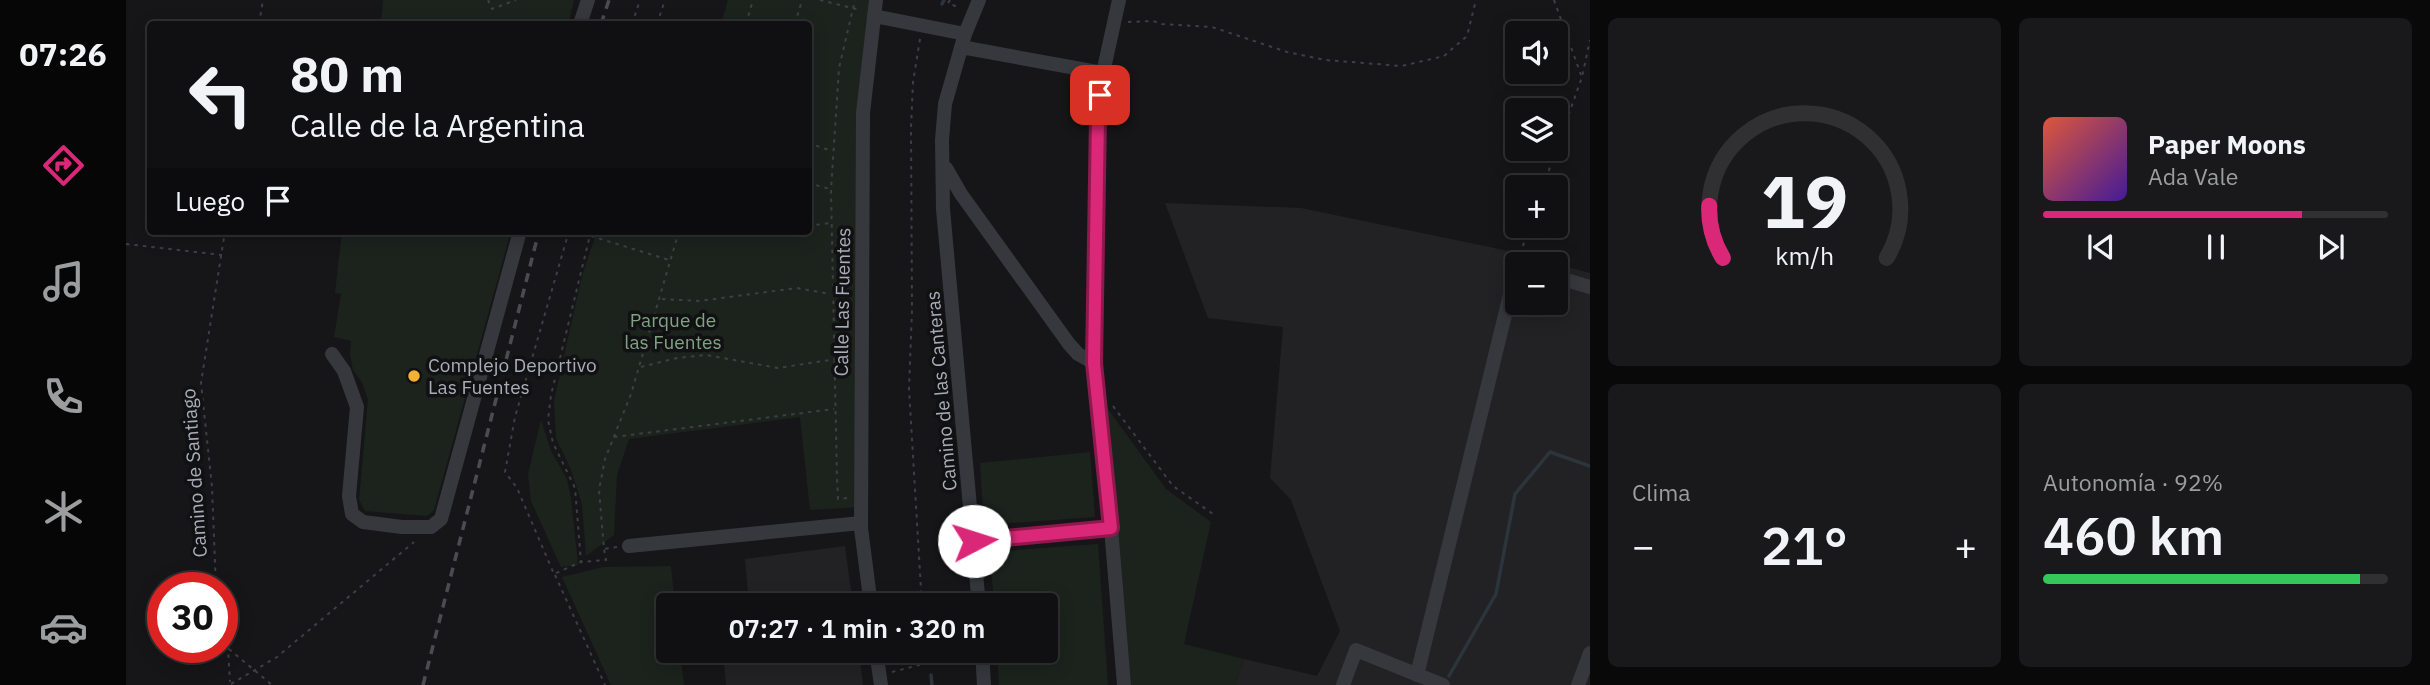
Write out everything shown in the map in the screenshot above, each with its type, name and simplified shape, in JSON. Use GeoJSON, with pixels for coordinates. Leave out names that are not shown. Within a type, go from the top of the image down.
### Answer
{"type":"FeatureCollection","features":[{"type":"Feature","properties":{"kind":"street"},"geometry":{"type":"LineString","coordinates":[[581,21],[588,0]]}},
{"type":"Feature","properties":{"kind":"street","name":"Calle Las Fuentes"},"geometry":{"type":"LineString","coordinates":[[869,593],[861,523],[860,355],[863,113],[876,0]]}},
{"type":"Feature","properties":{"kind":"street","name":"Camino de las Canteras"},"geometry":{"type":"LineString","coordinates":[[978,593],[944,207],[943,123],[945,104],[963,40],[979,0]]}},
{"type":"Feature","properties":{"kind":"street"},"geometry":{"type":"LineString","coordinates":[[1119,0],[1103,73],[1098,117],[1094,363],[1124,685]]}},
{"type":"Feature","properties":{"kind":"street"},"geometry":{"type":"LineString","coordinates":[[874,16],[1103,73]]}},
{"type":"Feature","properties":{"kind":"street"},"geometry":{"type":"LineString","coordinates":[[943,159],[965,200],[1069,344],[1078,354],[1094,363]]}},
{"type":"Feature","properties":{"kind":"street"},"geometry":{"type":"LineString","coordinates":[[944,207],[954,207],[965,200]]}},
{"type":"Feature","properties":{"kind":"street"},"geometry":{"type":"LineString","coordinates":[[332,354],[344,371],[357,407],[349,496],[352,514],[363,522],[402,527],[431,527],[441,519],[519,235]]}},
{"type":"Feature","properties":{"kind":"street"},"geometry":{"type":"LineString","coordinates":[[1568,281],[1590,287]]}},
{"type":"Feature","properties":{"kind":"street"},"geometry":{"type":"LineString","coordinates":[[1417,675],[1505,314]]}},
{"type":"Feature","properties":{"kind":"street"},"geometry":{"type":"LineString","coordinates":[[629,546],[861,523]]}},
{"type":"Feature","properties":{"kind":"street"},"geometry":{"type":"LineString","coordinates":[[974,541],[1111,528]]}},
{"type":"Feature","properties":{"kind":"street"},"geometry":{"type":"LineString","coordinates":[[1343,685],[1356,650],[1443,685]]}},
{"type":"Feature","properties":{"kind":"street"},"geometry":{"type":"LineString","coordinates":[[1578,685],[1590,653]]}},
{"type":"Feature","properties":{"kind":"street"},"geometry":{"type":"LineString","coordinates":[[878,663],[881,685]]}},
{"type":"Feature","properties":{"kind":"street"},"geometry":{"type":"LineString","coordinates":[[983,663],[984,685]]}},
{"type":"Feature","properties":{"kind":"path"},"geometry":{"type":"LineString","coordinates":[[260,21],[263,0]]}},
{"type":"Feature","properties":{"kind":"path"},"geometry":{"type":"LineString","coordinates":[[488,0],[492,9],[516,0]]}},
{"type":"Feature","properties":{"kind":"path"},"geometry":{"type":"LineString","coordinates":[[633,21],[640,0]]}},
{"type":"Feature","properties":{"kind":"path"},"geometry":{"type":"LineString","coordinates":[[658,21],[665,0]]}},
{"type":"Feature","properties":{"kind":"path"},"geometry":{"type":"LineString","coordinates":[[747,21],[754,0]]}},
{"type":"Feature","properties":{"kind":"path"},"geometry":{"type":"LineString","coordinates":[[796,21],[802,0]]}},
{"type":"Feature","properties":{"kind":"path"},"geometry":{"type":"LineString","coordinates":[[820,0],[853,8]]}},
{"type":"Feature","properties":{"kind":"path"},"geometry":{"type":"LineString","coordinates":[[837,479],[831,294],[831,190],[839,68],[855,0]]}},
{"type":"Feature","properties":{"kind":"path"},"geometry":{"type":"LineString","coordinates":[[950,0],[948,3],[962,10]]}},
{"type":"Feature","properties":{"kind":"path"},"geometry":{"type":"LineString","coordinates":[[1114,21],[1153,21],[1212,27],[1300,55],[1325,60],[1402,66],[1444,56],[1466,36],[1476,0]]}},
{"type":"Feature","properties":{"kind":"path"},"geometry":{"type":"LineString","coordinates":[[1554,0],[1582,77]]}},
{"type":"Feature","properties":{"kind":"path"},"geometry":{"type":"LineString","coordinates":[[921,593],[909,389],[913,82],[922,34]]}},
{"type":"Feature","properties":{"kind":"path"},"geometry":{"type":"LineString","coordinates":[[1547,175],[1582,77],[1590,40]]}},
{"type":"Feature","properties":{"kind":"path"},"geometry":{"type":"LineString","coordinates":[[812,145],[833,151]]}},
{"type":"Feature","properties":{"kind":"path"},"geometry":{"type":"LineString","coordinates":[[812,184],[831,190]]}},
{"type":"Feature","properties":{"kind":"path"},"geometry":{"type":"LineString","coordinates":[[812,225],[831,223]]}},
{"type":"Feature","properties":{"kind":"path","name":"Camino de Santiago"},"geometry":{"type":"LineString","coordinates":[[215,572],[212,487],[201,383],[224,235]]}},
{"type":"Feature","properties":{"kind":"path"},"geometry":{"type":"LineString","coordinates":[[568,235],[515,417],[505,472],[517,488],[605,685]]}},
{"type":"Feature","properties":{"kind":"path"},"geometry":{"type":"LineString","coordinates":[[554,574],[582,562],[606,560],[599,491],[605,459],[631,394],[678,235]]}},
{"type":"Feature","properties":{"kind":"path"},"geometry":{"type":"LineString","coordinates":[[582,562],[575,488],[553,443],[548,419],[551,395],[590,236],[670,260]]}},
{"type":"Feature","properties":{"kind":"path"},"geometry":{"type":"LineString","coordinates":[[126,244],[222,255]]}},
{"type":"Feature","properties":{"kind":"path"},"geometry":{"type":"LineString","coordinates":[[660,299],[699,301],[797,288],[831,294]]}},
{"type":"Feature","properties":{"kind":"path"},"geometry":{"type":"LineString","coordinates":[[639,368],[677,358],[706,355],[778,368],[860,355]]}},
{"type":"Feature","properties":{"kind":"path"},"geometry":{"type":"LineString","coordinates":[[1112,405],[1173,486],[1213,514]]}},
{"type":"Feature","properties":{"kind":"path"},"geometry":{"type":"LineString","coordinates":[[613,437],[835,409]]}},
{"type":"Feature","properties":{"kind":"path"},"geometry":{"type":"LineString","coordinates":[[231,685],[277,657],[419,538],[426,527]]}},
{"type":"Feature","properties":{"kind":"path"},"geometry":{"type":"LineString","coordinates":[[604,549],[629,546]]}},
{"type":"Feature","properties":{"kind":"path"},"geometry":{"type":"LineString","coordinates":[[238,657],[272,685]]}},
{"type":"Feature","properties":{"kind":"path"},"geometry":{"type":"LineString","coordinates":[[229,663],[231,685]]}},
{"type":"Feature","properties":{"kind":"path"},"geometry":{"type":"LineString","coordinates":[[892,672],[927,663]]}},
{"type":"Feature","properties":{"kind":"shaded area"},"geometry":{"type":"Polygon","coordinates":[[[1165,203],[1301,208],[1511,252],[1505,252],[1505,315],[1568,315],[1568,267],[1590,273],[1590,685],[1235,685],[1244,659],[1317,676],[1340,631],[1291,500],[1270,478],[1283,327],[1208,318],[1165,203]]]}},
{"type":"Feature","properties":{"kind":"shaded area"},"geometry":{"type":"Polygon","coordinates":[[[845,546],[851,593],[748,593],[745,559],[845,546]]]}},
{"type":"Feature","properties":{"kind":"shaded area"},"geometry":{"type":"Polygon","coordinates":[[[724,663],[860,663],[863,685],[726,685],[724,663]]]}},
{"type":"Feature","properties":{"kind":"green space"},"geometry":{"type":"Polygon","coordinates":[[[383,0],[574,0],[569,21],[381,21],[383,0]]]}},
{"type":"Feature","properties":{"kind":"green space","name":"Parque de las Fuentes"},"geometry":{"type":"Polygon","coordinates":[[[728,0],[876,0],[872,28],[861,507],[810,510],[800,417],[629,439],[617,475],[614,535],[586,556],[582,504],[571,470],[556,438],[554,401],[582,276],[596,235],[812,235],[812,21],[722,21],[728,0]]]}},
{"type":"Feature","properties":{"kind":"green space","name":"Complejo Deportivo Las Fuentes"},"geometry":{"type":"Polygon","coordinates":[[[342,235],[510,235],[434,510],[427,516],[365,511],[359,500],[368,400],[362,382],[353,370],[351,341],[334,337],[341,294],[335,293],[342,235]]]}},
{"type":"Feature","properties":{"kind":"green space"},"geometry":{"type":"Polygon","coordinates":[[[1105,405],[1166,489],[1211,522],[1184,644],[1244,659],[1235,685],[1129,685],[1105,405]]]}},
{"type":"Feature","properties":{"kind":"green space"},"geometry":{"type":"Polygon","coordinates":[[[541,420],[551,451],[567,479],[578,565],[561,567],[531,501],[528,474],[541,420]]]}},
{"type":"Feature","properties":{"kind":"green space"},"geometry":{"type":"Polygon","coordinates":[[[1090,452],[1095,517],[984,525],[980,463],[1090,452]]]}},
{"type":"Feature","properties":{"kind":"green space"},"geometry":{"type":"Polygon","coordinates":[[[1098,544],[1108,685],[999,685],[998,663],[1058,663],[1058,593],[993,593],[990,552],[1098,544]]]}},
{"type":"Feature","properties":{"kind":"green space"},"geometry":{"type":"Polygon","coordinates":[[[671,566],[674,593],[656,593],[656,663],[681,663],[684,685],[611,685],[562,577],[603,567],[671,566]]]}},
{"type":"Feature","properties":{"kind":"waterway"},"geometry":{"type":"LineString","coordinates":[[942,4],[944,0]]}},
{"type":"Feature","properties":{"kind":"waterway"},"geometry":{"type":"LineString","coordinates":[[1449,676],[1496,594],[1515,494],[1550,452],[1590,466]]}},
{"type":"Feature","properties":{"kind":"waterway"},"geometry":{"type":"LineString","coordinates":[[931,675],[932,685]]}},
{"type":"Feature","properties":{"kind":"railway"},"geometry":{"type":"LineString","coordinates":[[602,21],[609,0]]}},
{"type":"Feature","properties":{"kind":"railway"},"geometry":{"type":"LineString","coordinates":[[423,685],[538,235]]}},
{"type":"Feature","properties":{"kind":"place","name":"Complejo Deportivo Las Fuentes"},"geometry":{"type":"Point","coordinates":[414,376]}},
{"type":"Feature","properties":{"kind":"route"},"geometry":{"type":"LineString","coordinates":[[974,541],[1111,528],[1094,363],[1100,95]]}}]}
